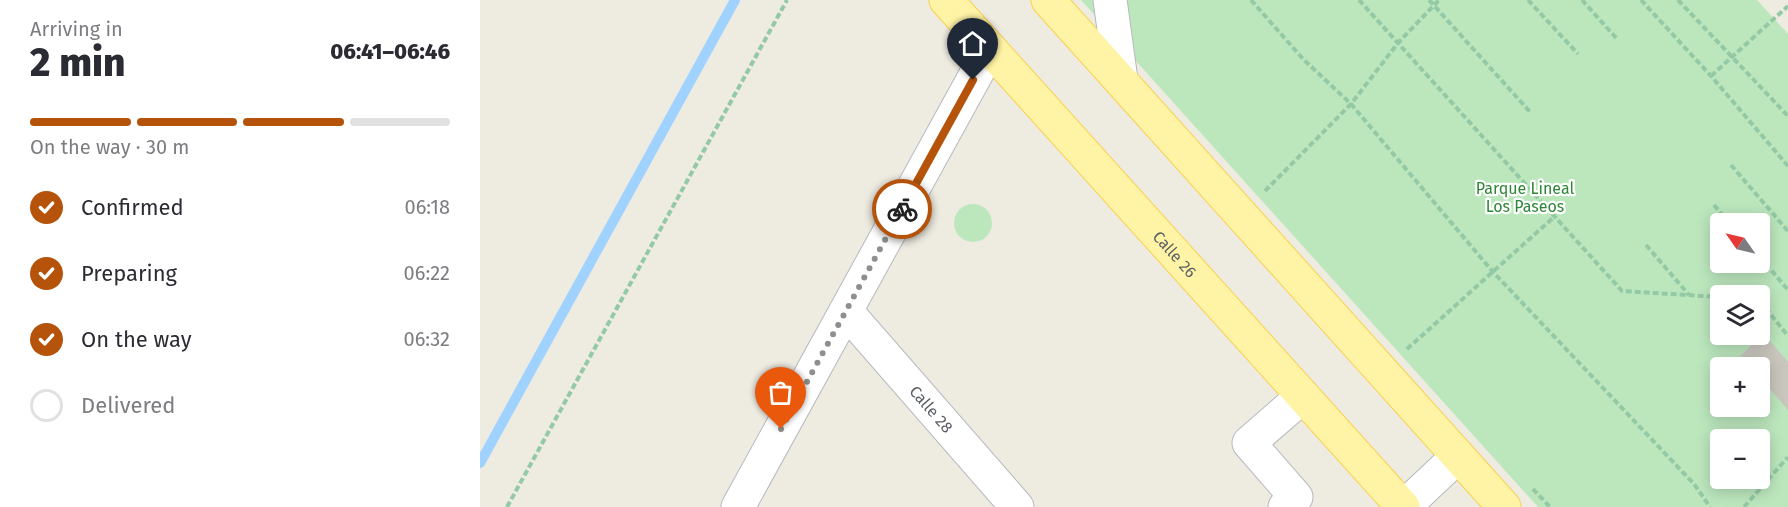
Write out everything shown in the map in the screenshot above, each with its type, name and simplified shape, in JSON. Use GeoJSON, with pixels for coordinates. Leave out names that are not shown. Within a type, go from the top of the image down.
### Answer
{"type":"FeatureCollection","features":[{"type":"Feature","properties":{"kind":"main road","name":"Calle 26"},"geometry":{"type":"LineString","coordinates":[[946,0],[1403,507]]}},
{"type":"Feature","properties":{"kind":"main road"},"geometry":{"type":"LineString","coordinates":[[1048,0],[1504,507]]}},
{"type":"Feature","properties":{"kind":"street"},"geometry":{"type":"LineString","coordinates":[[1110,0],[1120,80]]}},
{"type":"Feature","properties":{"kind":"street"},"geometry":{"type":"LineString","coordinates":[[738,507],[990,49]]}},
{"type":"Feature","properties":{"kind":"street","name":"Calle 28"},"geometry":{"type":"LineString","coordinates":[[846,311],[1010,504]]}},
{"type":"Feature","properties":{"kind":"street"},"geometry":{"type":"LineString","coordinates":[[1285,507],[1296,497],[1249,443],[1303,396]]}},
{"type":"Feature","properties":{"kind":"street"},"geometry":{"type":"LineString","coordinates":[[1403,507],[1458,456]]}},
{"type":"Feature","properties":{"kind":"path"},"geometry":{"type":"LineString","coordinates":[[507,507],[787,0]]}},
{"type":"Feature","properties":{"kind":"path"},"geometry":{"type":"LineString","coordinates":[[1251,0],[1304,59],[1351,104],[1493,272],[1694,484],[1710,507]]}},
{"type":"Feature","properties":{"kind":"path"},"geometry":{"type":"LineString","coordinates":[[1359,0],[1622,291],[1710,296]]}},
{"type":"Feature","properties":{"kind":"path"},"geometry":{"type":"LineString","coordinates":[[1429,0],[1531,113]]}},
{"type":"Feature","properties":{"kind":"path"},"geometry":{"type":"LineString","coordinates":[[1265,191],[1351,104],[1398,44],[1439,0]]}},
{"type":"Feature","properties":{"kind":"path"},"geometry":{"type":"LineString","coordinates":[[1528,0],[1578,54]]}},
{"type":"Feature","properties":{"kind":"path"},"geometry":{"type":"LineString","coordinates":[[1582,0],[1618,40]]}},
{"type":"Feature","properties":{"kind":"path"},"geometry":{"type":"LineString","coordinates":[[1641,0],[1711,76],[1788,166]]}},
{"type":"Feature","properties":{"kind":"path"},"geometry":{"type":"LineString","coordinates":[[1678,0],[1788,116]]}},
{"type":"Feature","properties":{"kind":"path"},"geometry":{"type":"LineString","coordinates":[[1711,76],[1788,6]]}},
{"type":"Feature","properties":{"kind":"path"},"geometry":{"type":"LineString","coordinates":[[1731,165],[1788,231]]}},
{"type":"Feature","properties":{"kind":"path"},"geometry":{"type":"LineString","coordinates":[[1714,204],[1721,213]]}},
{"type":"Feature","properties":{"kind":"path"},"geometry":{"type":"LineString","coordinates":[[1407,349],[1555,216]]}},
{"type":"Feature","properties":{"kind":"path"},"geometry":{"type":"LineString","coordinates":[[1647,245],[1690,295]]}},
{"type":"Feature","properties":{"kind":"path"},"geometry":{"type":"LineString","coordinates":[[1770,269],[1788,290]]}},
{"type":"Feature","properties":{"kind":"path"},"geometry":{"type":"LineString","coordinates":[[1770,314],[1788,336]]}},
{"type":"Feature","properties":{"kind":"path"},"geometry":{"type":"LineString","coordinates":[[1744,507],[1788,457]]}},
{"type":"Feature","properties":{"kind":"green space","name":"Parque Lineal Los Paseos"},"geometry":{"type":"Polygon","coordinates":[[[1081,0],[1757,0],[1788,34],[1788,507],[1538,507],[1081,0]]]}},
{"type":"Feature","properties":{"kind":"green space"},"geometry":{"type":"Polygon","coordinates":[[[973,204],[980,205],[986,210],[991,216],[991,230],[986,236],[980,241],[973,242],[966,241],[960,236],[955,230],[954,223],[955,216],[960,210],[966,205],[973,204]]]}},
{"type":"Feature","properties":{"kind":"building"},"geometry":{"type":"Polygon","coordinates":[[[1770,341],[1788,362],[1788,410],[1770,389],[1770,357],[1740,356],[1752,345],[1770,345],[1770,341]]]}},
{"type":"Feature","properties":{"kind":"waterway"},"geometry":{"type":"LineString","coordinates":[[480,463],[735,0]]}},
{"type":"Feature","properties":{"kind":"way so far"},"geometry":{"type":"LineString","coordinates":[[781,429],[902,209]]}},
{"type":"Feature","properties":{"kind":"route"},"geometry":{"type":"LineString","coordinates":[[902,209],[973,80]]}}]}
